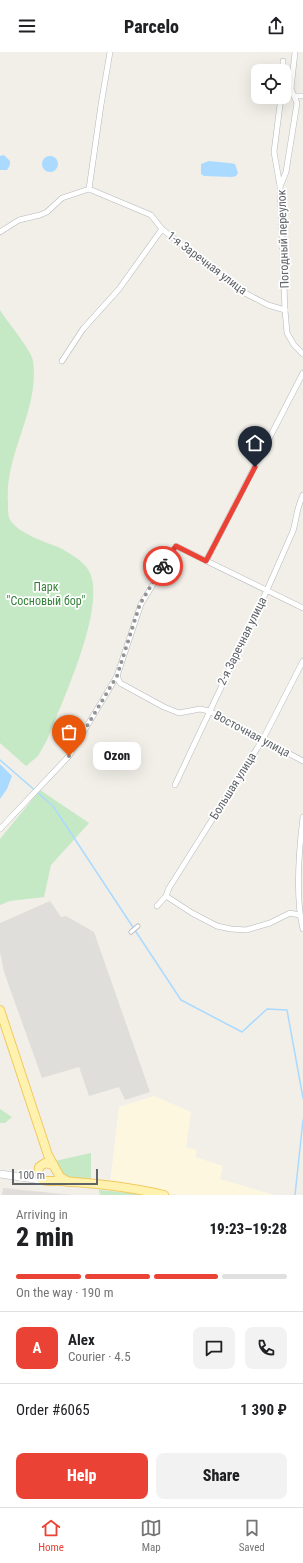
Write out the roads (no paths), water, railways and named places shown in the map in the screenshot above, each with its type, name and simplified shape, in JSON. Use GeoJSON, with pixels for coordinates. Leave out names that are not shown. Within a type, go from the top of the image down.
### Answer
{"type":"FeatureCollection","features":[{"type":"Feature","properties":{"kind":"main road"},"geometry":{"type":"LineString","coordinates":[[0,1010],[45,1146],[60,1177],[70,1182]]}},
{"type":"Feature","properties":{"kind":"main road"},"geometry":{"type":"LineString","coordinates":[[41,1180],[38,1173],[46,1159],[45,1146]]}},
{"type":"Feature","properties":{"kind":"main road"},"geometry":{"type":"LineString","coordinates":[[18,1176],[31,1172],[48,1163],[55,1168]]}},
{"type":"Feature","properties":{"kind":"main road"},"geometry":{"type":"LineString","coordinates":[[51,1181],[55,1177],[55,1168]]}},
{"type":"Feature","properties":{"kind":"main road"},"geometry":{"type":"LineString","coordinates":[[0,1174],[46,1182],[70,1182],[148,1191],[164,1195]]}},
{"type":"Feature","properties":{"kind":"street"},"geometry":{"type":"LineString","coordinates":[[0,232],[19,220],[47,212],[62,198],[89,189],[110,52]]}},
{"type":"Feature","properties":{"kind":"street","name":"Погодный переулок"},"geometry":{"type":"LineString","coordinates":[[285,310],[280,187],[286,172],[298,103],[291,89],[295,52]]}},
{"type":"Feature","properties":{"kind":"street"},"geometry":{"type":"LineString","coordinates":[[294,96],[303,96]]}},
{"type":"Feature","properties":{"kind":"street"},"geometry":{"type":"LineString","coordinates":[[280,104],[274,152],[280,187]]}},
{"type":"Feature","properties":{"kind":"street","name":"1-я Заречная улица"},"geometry":{"type":"LineString","coordinates":[[89,189],[151,215],[162,230],[219,275],[243,292],[268,305],[285,310]]}},
{"type":"Feature","properties":{"kind":"street"},"geometry":{"type":"LineString","coordinates":[[62,361],[84,329],[119,289],[162,230]]}},
{"type":"Feature","properties":{"kind":"street"},"geometry":{"type":"LineString","coordinates":[[285,310],[290,341],[303,354]]}},
{"type":"Feature","properties":{"kind":"street"},"geometry":{"type":"LineString","coordinates":[[206,561],[303,372]]}},
{"type":"Feature","properties":{"kind":"street","name":"2-я Заречная улица"},"geometry":{"type":"LineString","coordinates":[[175,785],[267,590],[294,528],[296,513],[303,495]]}},
{"type":"Feature","properties":{"kind":"street"},"geometry":{"type":"LineString","coordinates":[[0,829],[69,756],[117,676],[140,604],[176,546],[303,608]]}},
{"type":"Feature","properties":{"kind":"street","name":"Большая улица"},"geometry":{"type":"LineString","coordinates":[[157,906],[166,896],[173,881],[263,739],[303,661]]}},
{"type":"Feature","properties":{"kind":"street","name":"Восточная улица"},"geometry":{"type":"LineString","coordinates":[[117,676],[120,683],[164,707],[179,713],[200,708],[209,711],[303,761]]}},
{"type":"Feature","properties":{"kind":"street"},"geometry":{"type":"LineString","coordinates":[[303,817],[299,915],[303,929]]}},
{"type":"Feature","properties":{"kind":"street"},"geometry":{"type":"LineString","coordinates":[[166,896],[192,913],[217,926],[231,929],[246,930],[270,923],[290,913],[299,915]]}},
{"type":"Feature","properties":{"kind":"street"},"geometry":{"type":"LineString","coordinates":[[132,932],[138,926]]}},
{"type":"Feature","properties":{"kind":"water"},"geometry":{"type":"Polygon","coordinates":[[[4,155],[10,161],[10,165],[7,170],[0,170],[0,156],[4,155]]]}},
{"type":"Feature","properties":{"kind":"water"},"geometry":{"type":"Polygon","coordinates":[[[50,156],[57,161],[58,164],[53,171],[50,172],[43,167],[42,164],[47,157],[50,156]]]}},
{"type":"Feature","properties":{"kind":"water"},"geometry":{"type":"Polygon","coordinates":[[[209,161],[235,164],[238,173],[236,176],[232,177],[204,176],[201,174],[201,164],[209,161]]]}},
{"type":"Feature","properties":{"kind":"water"},"geometry":{"type":"Polygon","coordinates":[[[0,764],[12,776],[7,789],[0,799],[0,764]]]}},
{"type":"Feature","properties":{"kind":"waterway"},"geometry":{"type":"LineString","coordinates":[[0,760],[53,806],[181,1000],[242,1032],[267,1009],[287,1010],[303,1098]]}},
{"type":"Feature","properties":{"kind":"waterway"},"geometry":{"type":"LineString","coordinates":[[295,1195],[303,1120]]}},
{"type":"Feature","properties":{"kind":"place","name":"Ozon"},"geometry":{"type":"Point","coordinates":[69,756]}},
{"type":"Feature","properties":{"kind":"park label","name":"Парк \"Сосновый бор\""},"geometry":{"type":"Point","coordinates":[46,594]}}]}
